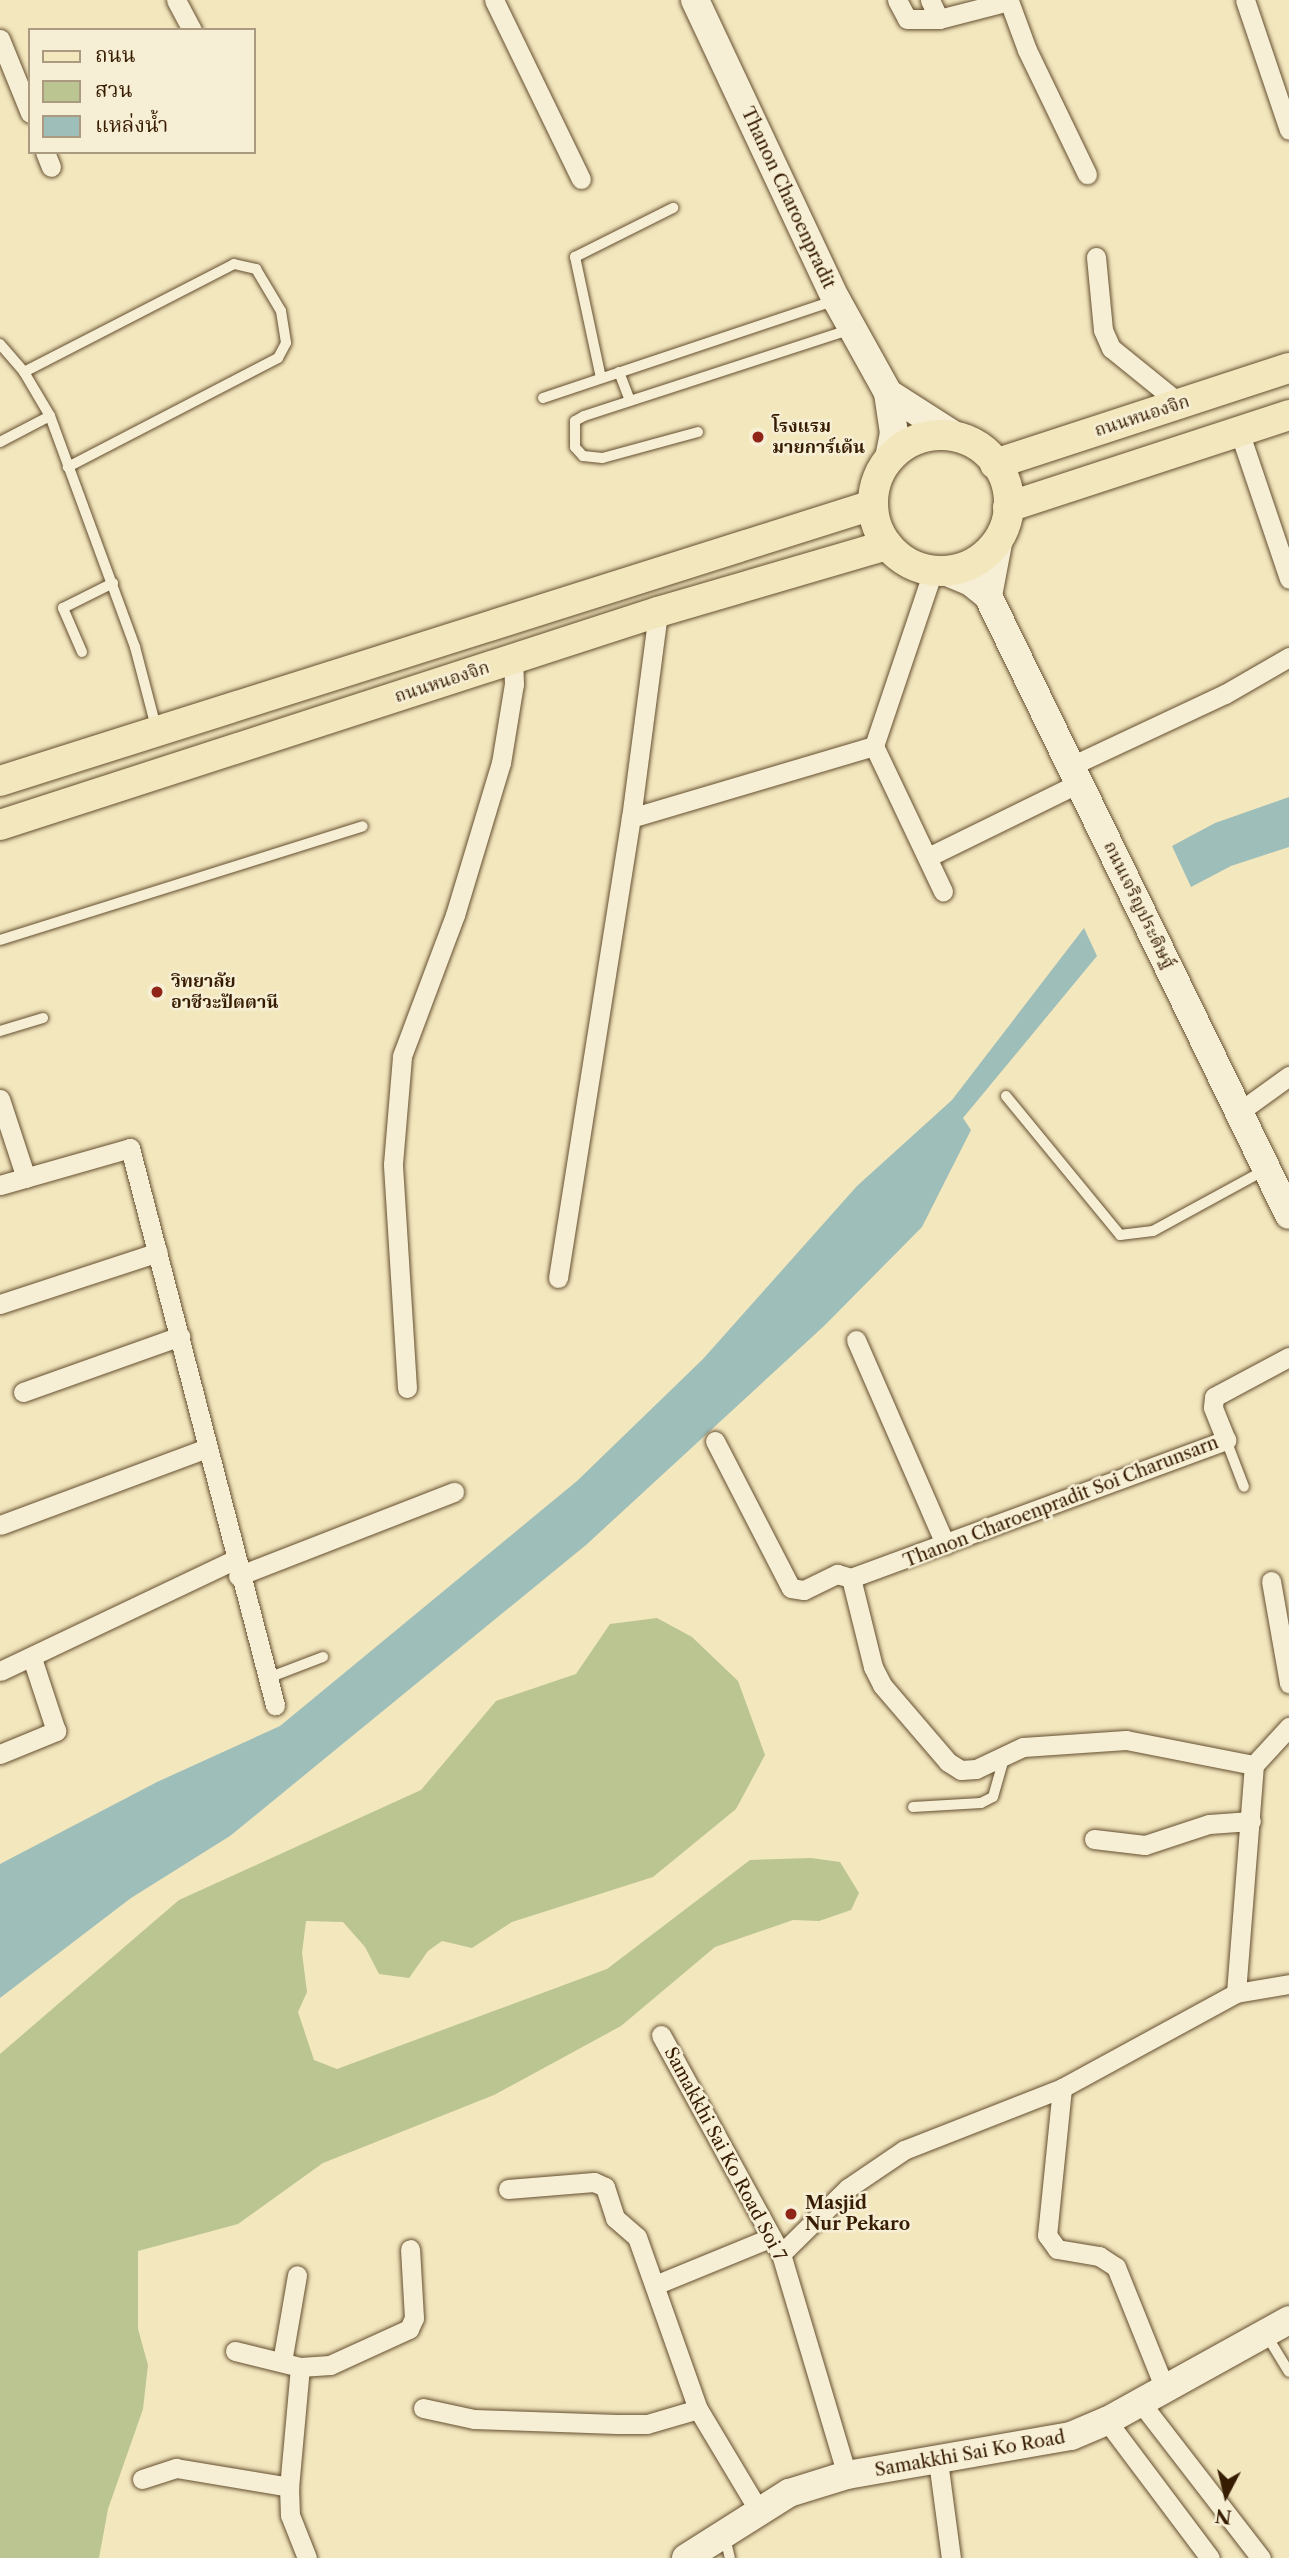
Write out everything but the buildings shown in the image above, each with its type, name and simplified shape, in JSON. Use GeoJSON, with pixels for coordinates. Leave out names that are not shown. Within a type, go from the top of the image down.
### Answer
{"type":"FeatureCollection","features":[{"type":"Feature","properties":{"kind":"main road","name":"ถนนหนองจิก"},"geometry":{"type":"LineString","coordinates":[[995,464],[1289,368]]}},
{"type":"Feature","properties":{"kind":"main road"},"geometry":{"type":"LineString","coordinates":[[1008,507],[1289,415]]}},
{"type":"Feature","properties":{"kind":"main road"},"geometry":{"type":"LineString","coordinates":[[924,436],[958,438],[979,447],[995,464],[1009,495],[999,538],[976,561],[939,571],[903,560],[887,545],[876,526],[872,505],[875,482],[889,459],[924,436]]}},
{"type":"Feature","properties":{"kind":"main road"},"geometry":{"type":"LineString","coordinates":[[0,781],[872,505]]}},
{"type":"Feature","properties":{"kind":"main road","name":"ถนนหนองจิก"},"geometry":{"type":"LineString","coordinates":[[0,825],[658,612],[887,545]]}},
{"type":"Feature","properties":{"kind":"main road"},"geometry":{"type":"LineString","coordinates":[[48,766],[58,806]]}},
{"type":"Feature","properties":{"kind":"street"},"geometry":{"type":"LineString","coordinates":[[176,0],[191,28]]}},
{"type":"Feature","properties":{"kind":"street"},"geometry":{"type":"LineString","coordinates":[[494,0],[581,179]]}},
{"type":"Feature","properties":{"kind":"street","name":"Thanon Charoenpradit"},"geometry":{"type":"LineString","coordinates":[[695,0],[836,299],[888,393]]}},
{"type":"Feature","properties":{"kind":"street"},"geometry":{"type":"LineString","coordinates":[[897,0],[907,19],[939,19],[1011,1],[1027,50],[1087,174]]}},
{"type":"Feature","properties":{"kind":"street"},"geometry":{"type":"LineString","coordinates":[[930,0],[939,19]]}},
{"type":"Feature","properties":{"kind":"street"},"geometry":{"type":"LineString","coordinates":[[1245,0],[1289,130]]}},
{"type":"Feature","properties":{"kind":"street"},"geometry":{"type":"LineString","coordinates":[[0,38],[28,108]]}},
{"type":"Feature","properties":{"kind":"street"},"geometry":{"type":"LineString","coordinates":[[1096,257],[1103,330],[1111,348],[1179,404]]}},
{"type":"Feature","properties":{"kind":"street"},"geometry":{"type":"LineString","coordinates":[[888,393],[958,438]]}},
{"type":"Feature","properties":{"kind":"street"},"geometry":{"type":"LineString","coordinates":[[888,393],[894,433],[889,459]]}},
{"type":"Feature","properties":{"kind":"street"},"geometry":{"type":"LineString","coordinates":[[1239,431],[1289,579]]}},
{"type":"Feature","properties":{"kind":"street"},"geometry":{"type":"LineString","coordinates":[[943,891],[874,746],[939,571],[971,582],[988,596],[999,538]]}},
{"type":"Feature","properties":{"kind":"street","name":"ถนนเจริญประดิษฐ์"},"geometry":{"type":"LineString","coordinates":[[988,596],[1289,1215]]}},
{"type":"Feature","properties":{"kind":"street"},"geometry":{"type":"LineString","coordinates":[[558,1278],[631,818],[658,612]]}},
{"type":"Feature","properties":{"kind":"street"},"geometry":{"type":"LineString","coordinates":[[928,857],[1289,657]]}},
{"type":"Feature","properties":{"kind":"street"},"geometry":{"type":"LineString","coordinates":[[407,1388],[393,1164],[402,1056],[456,915],[501,763],[514,684],[513,659]]}},
{"type":"Feature","properties":{"kind":"street"},"geometry":{"type":"LineString","coordinates":[[631,818],[874,746]]}},
{"type":"Feature","properties":{"kind":"street"},"geometry":{"type":"LineString","coordinates":[[1239,1112],[1289,1076]]}},
{"type":"Feature","properties":{"kind":"street"},"geometry":{"type":"LineString","coordinates":[[0,1099],[26,1178]]}},
{"type":"Feature","properties":{"kind":"street"},"geometry":{"type":"LineString","coordinates":[[0,1185],[130,1148],[180,1336],[236,1568],[275,1704]]}},
{"type":"Feature","properties":{"kind":"street"},"geometry":{"type":"LineString","coordinates":[[0,1304],[158,1252]]}},
{"type":"Feature","properties":{"kind":"street"},"geometry":{"type":"LineString","coordinates":[[23,1392],[180,1336]]}},
{"type":"Feature","properties":{"kind":"street"},"geometry":{"type":"LineString","coordinates":[[856,1340],[944,1544]]}},
{"type":"Feature","properties":{"kind":"street","name":"Thanon Charoenpradit Soi Charunsarn"},"geometry":{"type":"LineString","coordinates":[[715,1441],[791,1588],[804,1590],[837,1574],[851,1578],[1226,1440],[1213,1407],[1214,1396],[1289,1357]]}},
{"type":"Feature","properties":{"kind":"street"},"geometry":{"type":"LineString","coordinates":[[0,1525],[207,1448]]}},
{"type":"Feature","properties":{"kind":"street"},"geometry":{"type":"LineString","coordinates":[[0,1671],[236,1568],[454,1492]]}},
{"type":"Feature","properties":{"kind":"street"},"geometry":{"type":"LineString","coordinates":[[851,1578],[873,1667],[882,1685],[948,1762],[961,1770],[976,1769],[1023,1746],[1126,1740],[1254,1765]]}},
{"type":"Feature","properties":{"kind":"street"},"geometry":{"type":"LineString","coordinates":[[1271,1581],[1289,1683]]}},
{"type":"Feature","properties":{"kind":"street"},"geometry":{"type":"LineString","coordinates":[[0,1754],[56,1731],[32,1658]]}},
{"type":"Feature","properties":{"kind":"street"},"geometry":{"type":"LineString","coordinates":[[1236,1993],[1254,1765],[1289,1727]]}},
{"type":"Feature","properties":{"kind":"street"},"geometry":{"type":"LineString","coordinates":[[1094,1839],[1145,1845],[1209,1824],[1251,1821]]}},
{"type":"Feature","properties":{"kind":"street"},"geometry":{"type":"LineString","coordinates":[[655,2285],[776,2246],[875,2166],[1062,2088],[1236,1993],[1289,1984]]}},
{"type":"Feature","properties":{"kind":"street","name":"Samakkhi Sai Ko Road Soi 7"},"geometry":{"type":"LineString","coordinates":[[661,2035],[776,2246],[848,2475]]}},
{"type":"Feature","properties":{"kind":"street"},"geometry":{"type":"LineString","coordinates":[[1062,2088],[1047,2235],[1057,2249],[1099,2256],[1116,2267],[1153,2396],[1261,2558]]}},
{"type":"Feature","properties":{"kind":"street"},"geometry":{"type":"LineString","coordinates":[[508,2189],[600,2183],[615,2218],[637,2237],[698,2409],[759,2511]]}},
{"type":"Feature","properties":{"kind":"street"},"geometry":{"type":"LineString","coordinates":[[234,2351],[291,2364],[330,2365],[409,2329],[414,2318],[410,2249]]}},
{"type":"Feature","properties":{"kind":"street"},"geometry":{"type":"LineString","coordinates":[[297,2275],[291,2364],[289,2487],[290,2515],[307,2558]]}},
{"type":"Feature","properties":{"kind":"street","name":"Samakkhi Sai Ko Road"},"geometry":{"type":"LineString","coordinates":[[686,2558],[727,2546],[759,2511],[789,2493],[848,2475],[1071,2436],[1107,2421],[1277,2326]]}},
{"type":"Feature","properties":{"kind":"street"},"geometry":{"type":"LineString","coordinates":[[423,2408],[474,2419],[617,2424],[648,2424],[698,2409]]}},
{"type":"Feature","properties":{"kind":"street"},"geometry":{"type":"LineString","coordinates":[[1107,2421],[1210,2558]]}},
{"type":"Feature","properties":{"kind":"street"},"geometry":{"type":"LineString","coordinates":[[938,2461],[951,2558]]}},
{"type":"Feature","properties":{"kind":"street"},"geometry":{"type":"LineString","coordinates":[[142,2479],[176,2468],[289,2487]]}},
{"type":"Feature","properties":{"kind":"lane"},"geometry":{"type":"LineString","coordinates":[[601,378],[575,257],[673,208]]}},
{"type":"Feature","properties":{"kind":"lane"},"geometry":{"type":"LineString","coordinates":[[24,372],[234,264],[256,270],[281,311],[286,343],[278,358],[68,467]]}},
{"type":"Feature","properties":{"kind":"lane"},"geometry":{"type":"LineString","coordinates":[[543,398],[836,299]]}},
{"type":"Feature","properties":{"kind":"lane"},"geometry":{"type":"LineString","coordinates":[[698,432],[602,458],[583,456],[575,447],[575,422],[630,401],[853,328]]}},
{"type":"Feature","properties":{"kind":"lane"},"geometry":{"type":"LineString","coordinates":[[0,344],[24,372],[50,416],[113,583],[157,731]]}},
{"type":"Feature","properties":{"kind":"lane"},"geometry":{"type":"LineString","coordinates":[[619,372],[630,401]]}},
{"type":"Feature","properties":{"kind":"lane"},"geometry":{"type":"LineString","coordinates":[[0,442],[50,416]]}},
{"type":"Feature","properties":{"kind":"lane"},"geometry":{"type":"LineString","coordinates":[[82,652],[63,608],[113,583]]}},
{"type":"Feature","properties":{"kind":"lane"},"geometry":{"type":"LineString","coordinates":[[0,940],[363,826]]}},
{"type":"Feature","properties":{"kind":"lane"},"geometry":{"type":"LineString","coordinates":[[0,1031],[43,1017]]}},
{"type":"Feature","properties":{"kind":"lane"},"geometry":{"type":"LineString","coordinates":[[1006,1096],[1120,1235],[1153,1231],[1267,1169]]}},
{"type":"Feature","properties":{"kind":"lane"},"geometry":{"type":"LineString","coordinates":[[1226,1440],[1244,1487]]}},
{"type":"Feature","properties":{"kind":"lane"},"geometry":{"type":"LineString","coordinates":[[267,1678],[323,1657]]}},
{"type":"Feature","properties":{"kind":"lane"},"geometry":{"type":"LineString","coordinates":[[913,1807],[981,1802],[993,1797],[1005,1755]]}},
{"type":"Feature","properties":{"kind":"lane"},"geometry":{"type":"LineString","coordinates":[[1277,2326],[1289,2372]]}},
{"type":"Feature","properties":{"kind":"green space"},"geometry":{"type":"Polygon","coordinates":[[[657,1618],[692,1637],[738,1681],[765,1755],[736,1809],[653,1877],[512,1922],[472,1948],[442,1941],[428,1951],[409,1978],[379,1974],[365,1947],[343,1922],[306,1921],[302,1953],[307,1992],[298,2012],[314,2060],[337,2069],[607,1969],[750,1860],[811,1858],[840,1862],[859,1893],[851,1910],[819,1921],[793,1920],[715,1947],[621,2026],[494,2095],[323,2163],[238,2224],[138,2251],[138,2329],[148,2365],[143,2409],[108,2509],[99,2558],[0,2558],[0,2054],[179,1900],[421,1790],[496,1701],[576,1674],[610,1624],[657,1618]]]}},
{"type":"Feature","properties":{"kind":"water"},"geometry":{"type":"Polygon","coordinates":[[[1289,797],[1289,847],[1231,866],[1191,887],[1172,846],[1215,823],[1289,797]]]}},
{"type":"Feature","properties":{"kind":"water"},"geometry":{"type":"Polygon","coordinates":[[[1084,928],[1097,956],[963,1118],[971,1130],[922,1227],[824,1326],[586,1545],[230,1836],[131,1898],[0,1998],[0,1864],[157,1782],[280,1726],[577,1481],[703,1359],[857,1186],[952,1100],[1084,928]]]}},
{"type":"Feature","properties":{"kind":"place","name":"โรงแรม มายการ์เด้น"},"geometry":{"type":"Point","coordinates":[758,437]}},
{"type":"Feature","properties":{"kind":"place","name":"วิทยาลัย อาชีวะปัตตานี"},"geometry":{"type":"Point","coordinates":[157,992]}},
{"type":"Feature","properties":{"kind":"place","name":"Masjid Nur Pekaro"},"geometry":{"type":"Point","coordinates":[791,2214]}}]}
